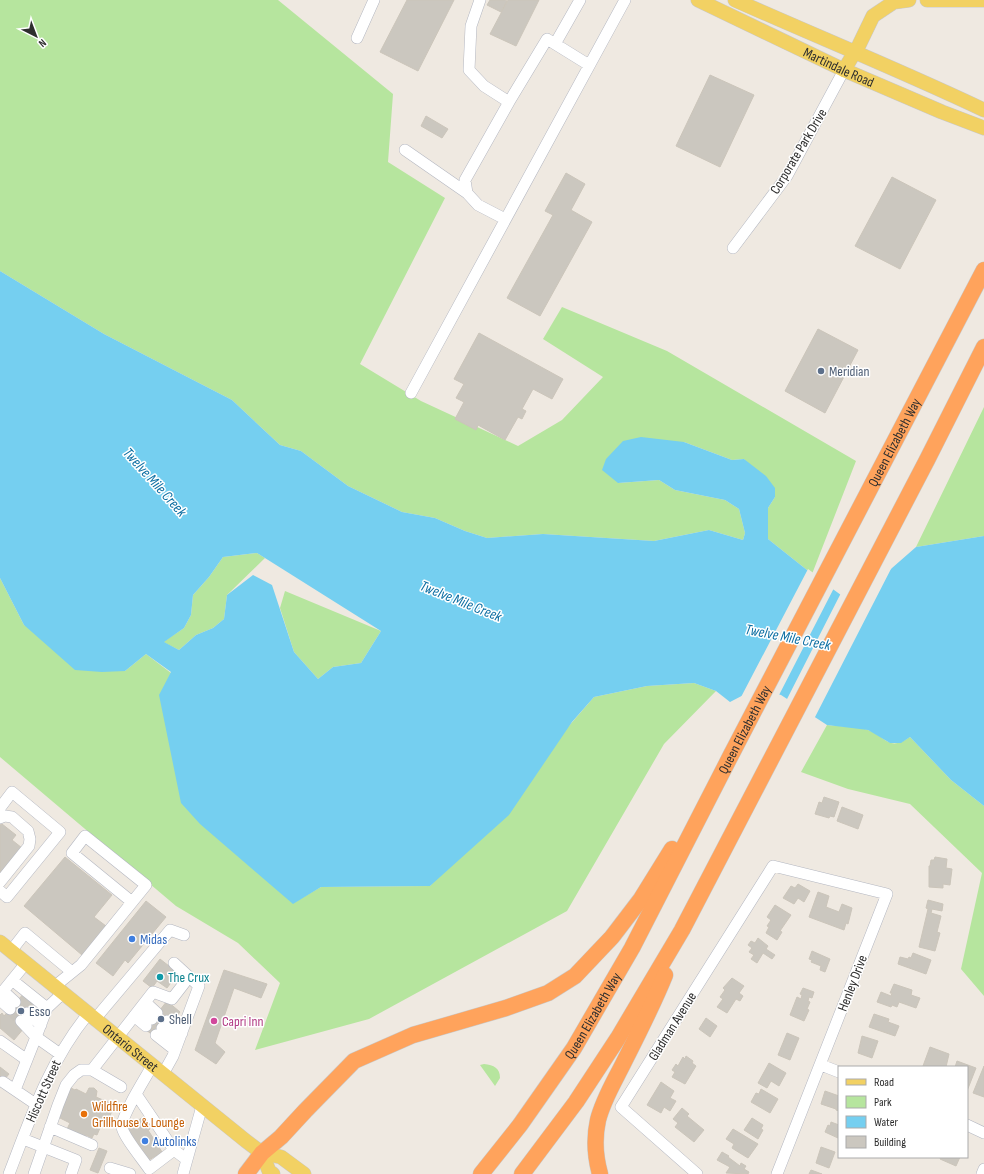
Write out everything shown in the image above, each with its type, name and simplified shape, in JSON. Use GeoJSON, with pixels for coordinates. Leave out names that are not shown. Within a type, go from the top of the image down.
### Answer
{"type":"FeatureCollection","features":[{"type":"Feature","properties":{"kind":"highway","name":"Queen Elizabeth Way"},"geometry":{"type":"LineString","coordinates":[[481,1174],[520,1125],[574,1048],[632,948],[984,270]]}},
{"type":"Feature","properties":{"kind":"highway"},"geometry":{"type":"LineString","coordinates":[[522,1174],[576,1102],[618,1038],[682,930],[927,460],[984,347]]}},
{"type":"Feature","properties":{"kind":"highway"},"geometry":{"type":"LineString","coordinates":[[246,1174],[262,1153],[281,1137],[354,1062],[413,1035],[506,1008],[548,993],[575,976],[612,937],[641,899],[731,755]]}},
{"type":"Feature","properties":{"kind":"highway"},"geometry":{"type":"LineString","coordinates":[[600,1174],[596,1158],[596,1135],[598,1120],[660,987],[682,930]]}},
{"type":"Feature","properties":{"kind":"main road","name":"Martindale Road"},"geometry":{"type":"LineString","coordinates":[[698,0],[844,70],[942,112],[984,128]]}},
{"type":"Feature","properties":{"kind":"main road","name":"Martindale Road"},"geometry":{"type":"LineString","coordinates":[[735,0],[924,81],[984,110]]}},
{"type":"Feature","properties":{"kind":"main road"},"geometry":{"type":"LineString","coordinates":[[844,70],[873,16],[894,2],[909,0]]}},
{"type":"Feature","properties":{"kind":"main road"},"geometry":{"type":"LineString","coordinates":[[927,0],[984,0]]}},
{"type":"Feature","properties":{"kind":"main road","name":"Ontario Street"},"geometry":{"type":"LineString","coordinates":[[3,946],[262,1153],[281,1157],[304,1174]]}},
{"type":"Feature","properties":{"kind":"main road","name":"Ontario Street"},"geometry":{"type":"LineString","coordinates":[[262,1153],[270,1171],[273,1174]]}},
{"type":"Feature","properties":{"kind":"street"},"geometry":{"type":"LineString","coordinates":[[356,38],[374,0]]}},
{"type":"Feature","properties":{"kind":"street"},"geometry":{"type":"LineString","coordinates":[[480,0],[471,26],[469,70],[484,86],[509,102]]}},
{"type":"Feature","properties":{"kind":"street"},"geometry":{"type":"LineString","coordinates":[[555,44],[580,0]]}},
{"type":"Feature","properties":{"kind":"street"},"geometry":{"type":"LineString","coordinates":[[411,393],[625,0]]}},
{"type":"Feature","properties":{"kind":"street"},"geometry":{"type":"LineString","coordinates":[[467,193],[465,180],[547,39],[589,65]]}},
{"type":"Feature","properties":{"kind":"street","name":"Corporate Park Drive"},"geometry":{"type":"LineString","coordinates":[[733,248],[786,176],[844,70]]}},
{"type":"Feature","properties":{"kind":"street"},"geometry":{"type":"LineString","coordinates":[[405,150],[467,193],[478,205],[505,219]]}},
{"type":"Feature","properties":{"kind":"street"},"geometry":{"type":"LineString","coordinates":[[0,808],[12,792],[60,832],[7,897],[0,891]]}},
{"type":"Feature","properties":{"kind":"street"},"geometry":{"type":"LineString","coordinates":[[0,818],[4,816],[12,818],[28,831],[30,839],[29,846],[0,882]]}},
{"type":"Feature","properties":{"kind":"street"},"geometry":{"type":"LineString","coordinates":[[15,1090],[47,1008],[72,972],[81,965],[146,885],[85,836],[72,853],[132,902]]}},
{"type":"Feature","properties":{"kind":"street","name":"Gladman Avenue"},"geometry":{"type":"LineString","coordinates":[[697,1174],[621,1106],[773,866],[780,867]]}},
{"type":"Feature","properties":{"kind":"street","name":"Henley Drive"},"geometry":{"type":"LineString","coordinates":[[777,1174],[887,894],[780,867]]}},
{"type":"Feature","properties":{"kind":"street","name":"Hiscott Street"},"geometry":{"type":"LineString","coordinates":[[8,1174],[47,1078],[60,1054],[91,1016],[170,930],[184,935]]}},
{"type":"Feature","properties":{"kind":"street"},"geometry":{"type":"LineString","coordinates":[[3,946],[25,933],[72,972]]}},
{"type":"Feature","properties":{"kind":"street"},"geometry":{"type":"LineString","coordinates":[[13,1006],[1,995],[26,963]]}},
{"type":"Feature","properties":{"kind":"street"},"geometry":{"type":"LineString","coordinates":[[174,963],[199,986],[178,1042],[157,1070],[136,1094],[123,1120],[122,1126],[125,1135],[149,1168],[174,1150]]}},
{"type":"Feature","properties":{"kind":"street"},"geometry":{"type":"LineString","coordinates":[[92,1070],[153,992],[172,998],[189,977]]}},
{"type":"Feature","properties":{"kind":"street"},"geometry":{"type":"LineString","coordinates":[[12,980],[47,1008]]}},
{"type":"Feature","properties":{"kind":"street"},"geometry":{"type":"LineString","coordinates":[[140,1009],[152,1020],[140,1009]]}},
{"type":"Feature","properties":{"kind":"street"},"geometry":{"type":"LineString","coordinates":[[41,1024],[24,1017],[36,1037],[60,1054]]}},
{"type":"Feature","properties":{"kind":"street"},"geometry":{"type":"LineString","coordinates":[[178,1042],[162,1028],[178,1042]]}},
{"type":"Feature","properties":{"kind":"street"},"geometry":{"type":"LineString","coordinates":[[0,1041],[27,1060]]}},
{"type":"Feature","properties":{"kind":"street"},"geometry":{"type":"LineString","coordinates":[[821,1065],[838,1072]]}},
{"type":"Feature","properties":{"kind":"street"},"geometry":{"type":"LineString","coordinates":[[34,1174],[66,1085],[74,1075],[81,1070],[92,1070],[121,1087]]}},
{"type":"Feature","properties":{"kind":"street"},"geometry":{"type":"LineString","coordinates":[[3,1082],[36,1105]]}},
{"type":"Feature","properties":{"kind":"street"},"geometry":{"type":"LineString","coordinates":[[136,1094],[174,1150],[186,1159]]}},
{"type":"Feature","properties":{"kind":"street"},"geometry":{"type":"LineString","coordinates":[[183,1174],[202,1106]]}},
{"type":"Feature","properties":{"kind":"street"},"geometry":{"type":"LineString","coordinates":[[968,1125],[984,1133]]}},
{"type":"Feature","properties":{"kind":"street"},"geometry":{"type":"LineString","coordinates":[[50,1127],[92,1145]]}},
{"type":"Feature","properties":{"kind":"street"},"geometry":{"type":"LineString","coordinates":[[23,1139],[76,1160],[71,1174]]}},
{"type":"Feature","properties":{"kind":"street"},"geometry":{"type":"LineString","coordinates":[[110,1168],[130,1174]]}},
{"type":"Feature","properties":{"kind":"street"},"geometry":{"type":"LineString","coordinates":[[982,1174],[984,1169]]}},
{"type":"Feature","properties":{"kind":"green space"},"geometry":{"type":"Polygon","coordinates":[[[0,0],[278,0],[393,94],[388,162],[445,198],[360,364],[421,401],[518,446],[562,420],[603,377],[543,339],[562,307],[667,351],[856,461],[812,574],[768,539],[768,508],[775,497],[744,459],[732,460],[684,442],[618,483],[659,480],[675,490],[725,500],[739,509],[745,533],[743,540],[709,530],[654,541],[543,534],[487,538],[465,531],[435,518],[402,512],[348,486],[301,451],[280,445],[232,400],[104,334],[0,271],[0,0]]]}},
{"type":"Feature","properties":{"kind":"green space"},"geometry":{"type":"Polygon","coordinates":[[[984,407],[984,536],[916,547],[984,407]]]}},
{"type":"Feature","properties":{"kind":"green space"},"geometry":{"type":"Polygon","coordinates":[[[257,553],[265,558],[227,595],[224,619],[213,628],[196,635],[179,650],[163,642],[184,628],[191,615],[193,595],[209,577],[223,557],[257,553]]]}},
{"type":"Feature","properties":{"kind":"green space"},"geometry":{"type":"Polygon","coordinates":[[[0,578],[24,625],[125,671],[146,654],[171,673],[293,903],[321,887],[430,886],[594,697],[647,686],[694,683],[716,691],[664,744],[567,911],[369,1019],[255,1050],[280,983],[238,943],[176,906],[0,757],[0,578]]]}},
{"type":"Feature","properties":{"kind":"green space"},"geometry":{"type":"Polygon","coordinates":[[[285,591],[381,631],[361,663],[333,667],[318,679],[294,652],[280,608],[285,591]]]}},
{"type":"Feature","properties":{"kind":"green space"},"geometry":{"type":"Polygon","coordinates":[[[827,725],[865,729],[892,743],[903,741],[910,737],[951,780],[984,806],[984,996],[961,969],[982,873],[910,804],[848,789],[801,772],[827,725]]]}},
{"type":"Feature","properties":{"kind":"green space"},"geometry":{"type":"Polygon","coordinates":[[[480,1065],[491,1065],[498,1069],[500,1078],[495,1086],[480,1065]]]}},
{"type":"Feature","properties":{"kind":"water","name":"Twelve Mile Creek"},"geometry":{"type":"Polygon","coordinates":[[[0,271],[104,334],[232,400],[280,445],[301,451],[348,486],[402,512],[435,518],[465,531],[487,538],[543,534],[654,541],[709,530],[743,540],[745,533],[739,509],[725,500],[675,490],[659,480],[618,483],[602,470],[606,459],[623,441],[641,437],[684,442],[732,460],[744,459],[766,476],[775,488],[775,497],[768,508],[768,539],[852,603],[916,547],[984,536],[984,806],[951,780],[910,737],[901,743],[890,743],[868,730],[827,725],[781,695],[757,688],[730,702],[716,691],[694,683],[647,686],[594,697],[572,722],[509,815],[430,886],[321,887],[293,904],[200,824],[181,803],[159,695],[171,672],[146,654],[125,671],[102,672],[75,670],[24,625],[0,578],[0,271]],[[257,553],[223,557],[209,577],[193,595],[191,615],[184,628],[164,642],[179,650],[196,635],[213,628],[224,619],[227,595],[253,575],[272,585],[294,652],[318,679],[333,667],[361,663],[381,631],[257,553]]]}},
{"type":"Feature","properties":{"kind":"pier"},"geometry":{"type":"Polygon","coordinates":[[[893,565],[814,719],[786,701],[841,593],[852,601],[893,565]]]}},
{"type":"Feature","properties":{"kind":"pier"},"geometry":{"type":"Polygon","coordinates":[[[808,569],[834,588],[778,697],[757,690],[740,699],[808,569]]]}},
{"type":"Feature","properties":{"kind":"building"},"geometry":{"type":"Polygon","coordinates":[[[407,0],[454,0],[418,71],[380,52],[407,0]]]}},
{"type":"Feature","properties":{"kind":"building"},"geometry":{"type":"Polygon","coordinates":[[[490,0],[507,1],[501,12],[487,5],[490,0]]]}},
{"type":"Feature","properties":{"kind":"building"},"geometry":{"type":"Polygon","coordinates":[[[508,0],[539,0],[516,46],[490,34],[508,0]]]}},
{"type":"Feature","properties":{"kind":"building"},"geometry":{"type":"Polygon","coordinates":[[[710,75],[754,95],[720,167],[676,146],[710,75]]]}},
{"type":"Feature","properties":{"kind":"building"},"geometry":{"type":"Polygon","coordinates":[[[426,116],[448,129],[442,138],[421,126],[426,116]]]}},
{"type":"Feature","properties":{"kind":"building"},"geometry":{"type":"Polygon","coordinates":[[[566,173],[585,184],[571,210],[592,222],[540,316],[507,298],[553,215],[545,211],[566,173]]]}},
{"type":"Feature","properties":{"kind":"building"},"geometry":{"type":"Polygon","coordinates":[[[892,177],[936,200],[900,269],[855,246],[892,177]]]}},
{"type":"Feature","properties":{"kind":"building","name":"Meridian"},"geometry":{"type":"Polygon","coordinates":[[[818,329],[858,350],[825,413],[785,391],[818,329]]]}},
{"type":"Feature","properties":{"kind":"building"},"geometry":{"type":"Polygon","coordinates":[[[479,333],[563,379],[552,399],[533,389],[522,409],[526,411],[522,419],[518,417],[505,440],[478,425],[476,430],[455,419],[464,402],[456,398],[464,384],[454,379],[479,333]]]}},
{"type":"Feature","properties":{"kind":"building"},"geometry":{"type":"Polygon","coordinates":[[[824,797],[839,802],[834,817],[830,816],[829,818],[815,814],[819,802],[822,803],[824,797]]]}},
{"type":"Feature","properties":{"kind":"building"},"geometry":{"type":"Polygon","coordinates":[[[842,807],[863,815],[858,829],[837,821],[842,807]]]}},
{"type":"Feature","properties":{"kind":"building"},"geometry":{"type":"Polygon","coordinates":[[[2,824],[16,835],[12,840],[22,848],[0,875],[0,825],[2,824]]]}},
{"type":"Feature","properties":{"kind":"building"},"geometry":{"type":"Polygon","coordinates":[[[65,857],[112,895],[94,917],[106,926],[82,955],[24,906],[65,857]]]}},
{"type":"Feature","properties":{"kind":"building"},"geometry":{"type":"Polygon","coordinates":[[[935,857],[947,859],[946,868],[952,869],[950,885],[943,884],[943,888],[929,887],[929,866],[931,860],[934,860],[935,857]]]}},
{"type":"Feature","properties":{"kind":"building"},"geometry":{"type":"Polygon","coordinates":[[[798,884],[810,891],[804,902],[798,898],[794,904],[783,898],[791,886],[795,888],[798,884]]]}},
{"type":"Feature","properties":{"kind":"building"},"geometry":{"type":"Polygon","coordinates":[[[818,892],[829,896],[826,907],[839,912],[842,904],[852,908],[848,924],[846,923],[844,930],[809,917],[818,892]]]}},
{"type":"Feature","properties":{"kind":"building"},"geometry":{"type":"Polygon","coordinates":[[[928,900],[943,904],[942,911],[932,909],[931,913],[941,916],[937,932],[940,933],[935,951],[919,947],[928,909],[926,908],[928,900]]]}},
{"type":"Feature","properties":{"kind":"building","name":"Midas"},"geometry":{"type":"Polygon","coordinates":[[[146,901],[166,917],[128,963],[125,960],[113,976],[96,963],[146,901]]]}},
{"type":"Feature","properties":{"kind":"building"},"geometry":{"type":"Polygon","coordinates":[[[775,905],[791,915],[780,931],[782,932],[777,940],[766,933],[769,927],[767,926],[771,920],[767,917],[775,905]]]}},
{"type":"Feature","properties":{"kind":"building"},"geometry":{"type":"Polygon","coordinates":[[[758,938],[768,946],[766,949],[775,955],[772,959],[763,953],[757,963],[751,959],[754,955],[749,952],[752,948],[748,945],[751,941],[755,943],[758,938]]]}},
{"type":"Feature","properties":{"kind":"building"},"geometry":{"type":"Polygon","coordinates":[[[812,951],[830,959],[825,972],[820,970],[821,966],[811,962],[812,960],[809,959],[812,951]]]}},
{"type":"Feature","properties":{"kind":"building"},"geometry":{"type":"Polygon","coordinates":[[[913,953],[931,960],[926,974],[898,964],[900,957],[908,959],[909,957],[911,958],[913,953]]]}},
{"type":"Feature","properties":{"kind":"building","name":"The Crux"},"geometry":{"type":"Polygon","coordinates":[[[160,959],[178,973],[167,988],[157,981],[152,988],[143,981],[160,959]]]}},
{"type":"Feature","properties":{"kind":"building","name":"Capri Inn"},"geometry":{"type":"Polygon","coordinates":[[[224,970],[267,984],[261,998],[234,988],[215,1043],[225,1052],[216,1064],[195,1050],[224,970]]]}},
{"type":"Feature","properties":{"kind":"building"},"geometry":{"type":"Polygon","coordinates":[[[732,978],[744,986],[739,993],[743,996],[740,1001],[736,999],[727,1013],[717,1007],[723,999],[720,997],[725,990],[723,988],[732,978]]]}},
{"type":"Feature","properties":{"kind":"building"},"geometry":{"type":"Polygon","coordinates":[[[894,984],[912,990],[911,995],[920,998],[916,1008],[899,1002],[897,1007],[892,1005],[891,1007],[877,1002],[881,992],[891,996],[892,993],[890,993],[894,984]]]}},
{"type":"Feature","properties":{"kind":"building"},"geometry":{"type":"Polygon","coordinates":[[[803,988],[814,992],[812,998],[809,997],[808,1001],[810,1002],[807,1009],[809,1010],[804,1021],[790,1015],[797,997],[801,999],[802,995],[800,994],[803,988]]]}},
{"type":"Feature","properties":{"kind":"building"},"geometry":{"type":"Polygon","coordinates":[[[25,992],[37,1003],[19,1024],[24,1028],[14,1040],[0,1028],[0,1015],[2,1013],[4,1016],[25,992]]]}},
{"type":"Feature","properties":{"kind":"building","name":"Shell"},"geometry":{"type":"Polygon","coordinates":[[[167,1001],[180,1012],[173,1021],[155,1037],[145,1029],[167,1001]]]}},
{"type":"Feature","properties":{"kind":"building"},"geometry":{"type":"Polygon","coordinates":[[[874,1014],[889,1019],[888,1022],[899,1026],[895,1036],[869,1027],[874,1014]]]}},
{"type":"Feature","properties":{"kind":"building"},"geometry":{"type":"Polygon","coordinates":[[[706,1018],[717,1026],[710,1037],[699,1029],[706,1018]]]}},
{"type":"Feature","properties":{"kind":"building"},"geometry":{"type":"Polygon","coordinates":[[[787,1033],[799,1038],[790,1060],[778,1055],[787,1033]]]}},
{"type":"Feature","properties":{"kind":"building"},"geometry":{"type":"Polygon","coordinates":[[[862,1036],[878,1041],[872,1058],[858,1053],[862,1036]]]}},
{"type":"Feature","properties":{"kind":"building"},"geometry":{"type":"Polygon","coordinates":[[[930,1047],[949,1054],[946,1066],[923,1066],[930,1047]]]}},
{"type":"Feature","properties":{"kind":"building"},"geometry":{"type":"Polygon","coordinates":[[[686,1056],[693,1061],[692,1063],[696,1066],[685,1084],[672,1077],[675,1072],[672,1070],[676,1064],[678,1066],[683,1057],[685,1059],[686,1056]]]}},
{"type":"Feature","properties":{"kind":"building"},"geometry":{"type":"Polygon","coordinates":[[[957,1061],[976,1068],[968,1088],[968,1066],[955,1066],[957,1061]]]}},
{"type":"Feature","properties":{"kind":"building"},"geometry":{"type":"Polygon","coordinates":[[[769,1063],[786,1073],[779,1086],[771,1081],[767,1088],[758,1083],[769,1063]]]}},
{"type":"Feature","properties":{"kind":"building"},"geometry":{"type":"Polygon","coordinates":[[[984,1066],[984,1097],[973,1093],[984,1066]]]}},
{"type":"Feature","properties":{"kind":"building"},"geometry":{"type":"Polygon","coordinates":[[[0,1067],[9,1074],[0,1085],[0,1067]]]}},
{"type":"Feature","properties":{"kind":"building"},"geometry":{"type":"Polygon","coordinates":[[[661,1082],[674,1091],[670,1098],[676,1101],[670,1111],[664,1107],[661,1113],[647,1105],[661,1082]]]}},
{"type":"Feature","properties":{"kind":"building","name":"Wildfire Grillhouse & Lounge"},"geometry":{"type":"Polygon","coordinates":[[[67,1086],[86,1094],[89,1088],[94,1088],[97,1091],[96,1097],[110,1103],[108,1109],[112,1111],[107,1123],[103,1121],[97,1135],[94,1134],[92,1138],[86,1135],[85,1137],[67,1129],[70,1123],[56,1116],[67,1086]]]}},
{"type":"Feature","properties":{"kind":"building"},"geometry":{"type":"Polygon","coordinates":[[[761,1089],[778,1099],[770,1113],[751,1102],[756,1093],[759,1094],[761,1089]]]}},
{"type":"Feature","properties":{"kind":"building"},"geometry":{"type":"Polygon","coordinates":[[[825,1091],[838,1096],[838,1111],[821,1104],[825,1091]]]}},
{"type":"Feature","properties":{"kind":"building"},"geometry":{"type":"Polygon","coordinates":[[[682,1108],[689,1114],[687,1116],[704,1130],[694,1142],[675,1127],[678,1123],[673,1119],[682,1108]]]}},
{"type":"Feature","properties":{"kind":"building","name":"Autolinks"},"geometry":{"type":"Polygon","coordinates":[[[143,1117],[150,1129],[148,1130],[162,1152],[149,1160],[127,1128],[143,1117]]]}},
{"type":"Feature","properties":{"kind":"building"},"geometry":{"type":"Polygon","coordinates":[[[752,1118],[763,1125],[761,1129],[763,1130],[758,1139],[744,1130],[752,1118]]]}},
{"type":"Feature","properties":{"kind":"building"},"geometry":{"type":"Polygon","coordinates":[[[831,1122],[838,1125],[838,1138],[825,1132],[828,1125],[830,1126],[831,1122]]]}},
{"type":"Feature","properties":{"kind":"building"},"geometry":{"type":"Polygon","coordinates":[[[733,1129],[758,1144],[748,1158],[732,1148],[734,1144],[726,1139],[733,1129]]]}},
{"type":"Feature","properties":{"kind":"building"},"geometry":{"type":"Polygon","coordinates":[[[821,1147],[835,1152],[829,1168],[816,1163],[821,1147]]]}},
{"type":"Feature","properties":{"kind":"building"},"geometry":{"type":"Polygon","coordinates":[[[99,1148],[107,1151],[98,1173],[90,1170],[99,1148]]]}},
{"type":"Feature","properties":{"kind":"building"},"geometry":{"type":"Polygon","coordinates":[[[722,1152],[740,1166],[741,1163],[746,1166],[744,1169],[749,1172],[748,1174],[726,1173],[730,1167],[717,1160],[722,1152]]]}},
{"type":"Feature","properties":{"kind":"building"},"geometry":{"type":"Polygon","coordinates":[[[940,1158],[960,1158],[956,1166],[940,1158]]]}},
{"type":"Feature","properties":{"kind":"building"},"geometry":{"type":"Polygon","coordinates":[[[811,1170],[822,1174],[809,1174],[811,1170]]]}},
{"type":"Feature","properties":{"kind":"tunnel"},"geometry":{"type":"LineString","coordinates":[[10,1009],[21,1021]]}},
{"type":"Feature","properties":{"kind":"place","name":"Meridian"},"geometry":{"type":"Point","coordinates":[821,371]}},
{"type":"Feature","properties":{"kind":"place","name":"Midas"},"geometry":{"type":"Point","coordinates":[132,939]}},
{"type":"Feature","properties":{"kind":"place","name":"The Crux"},"geometry":{"type":"Point","coordinates":[160,977]}},
{"type":"Feature","properties":{"kind":"place","name":"Esso"},"geometry":{"type":"Point","coordinates":[21,1011]}},
{"type":"Feature","properties":{"kind":"place","name":"Shell"},"geometry":{"type":"Point","coordinates":[161,1019]}},
{"type":"Feature","properties":{"kind":"place","name":"Capri Inn"},"geometry":{"type":"Point","coordinates":[214,1021]}},
{"type":"Feature","properties":{"kind":"place","name":"Wildfire Grillhouse & Lounge"},"geometry":{"type":"Point","coordinates":[84,1114]}},
{"type":"Feature","properties":{"kind":"place","name":"Autolinks"},"geometry":{"type":"Point","coordinates":[145,1141]}}]}
